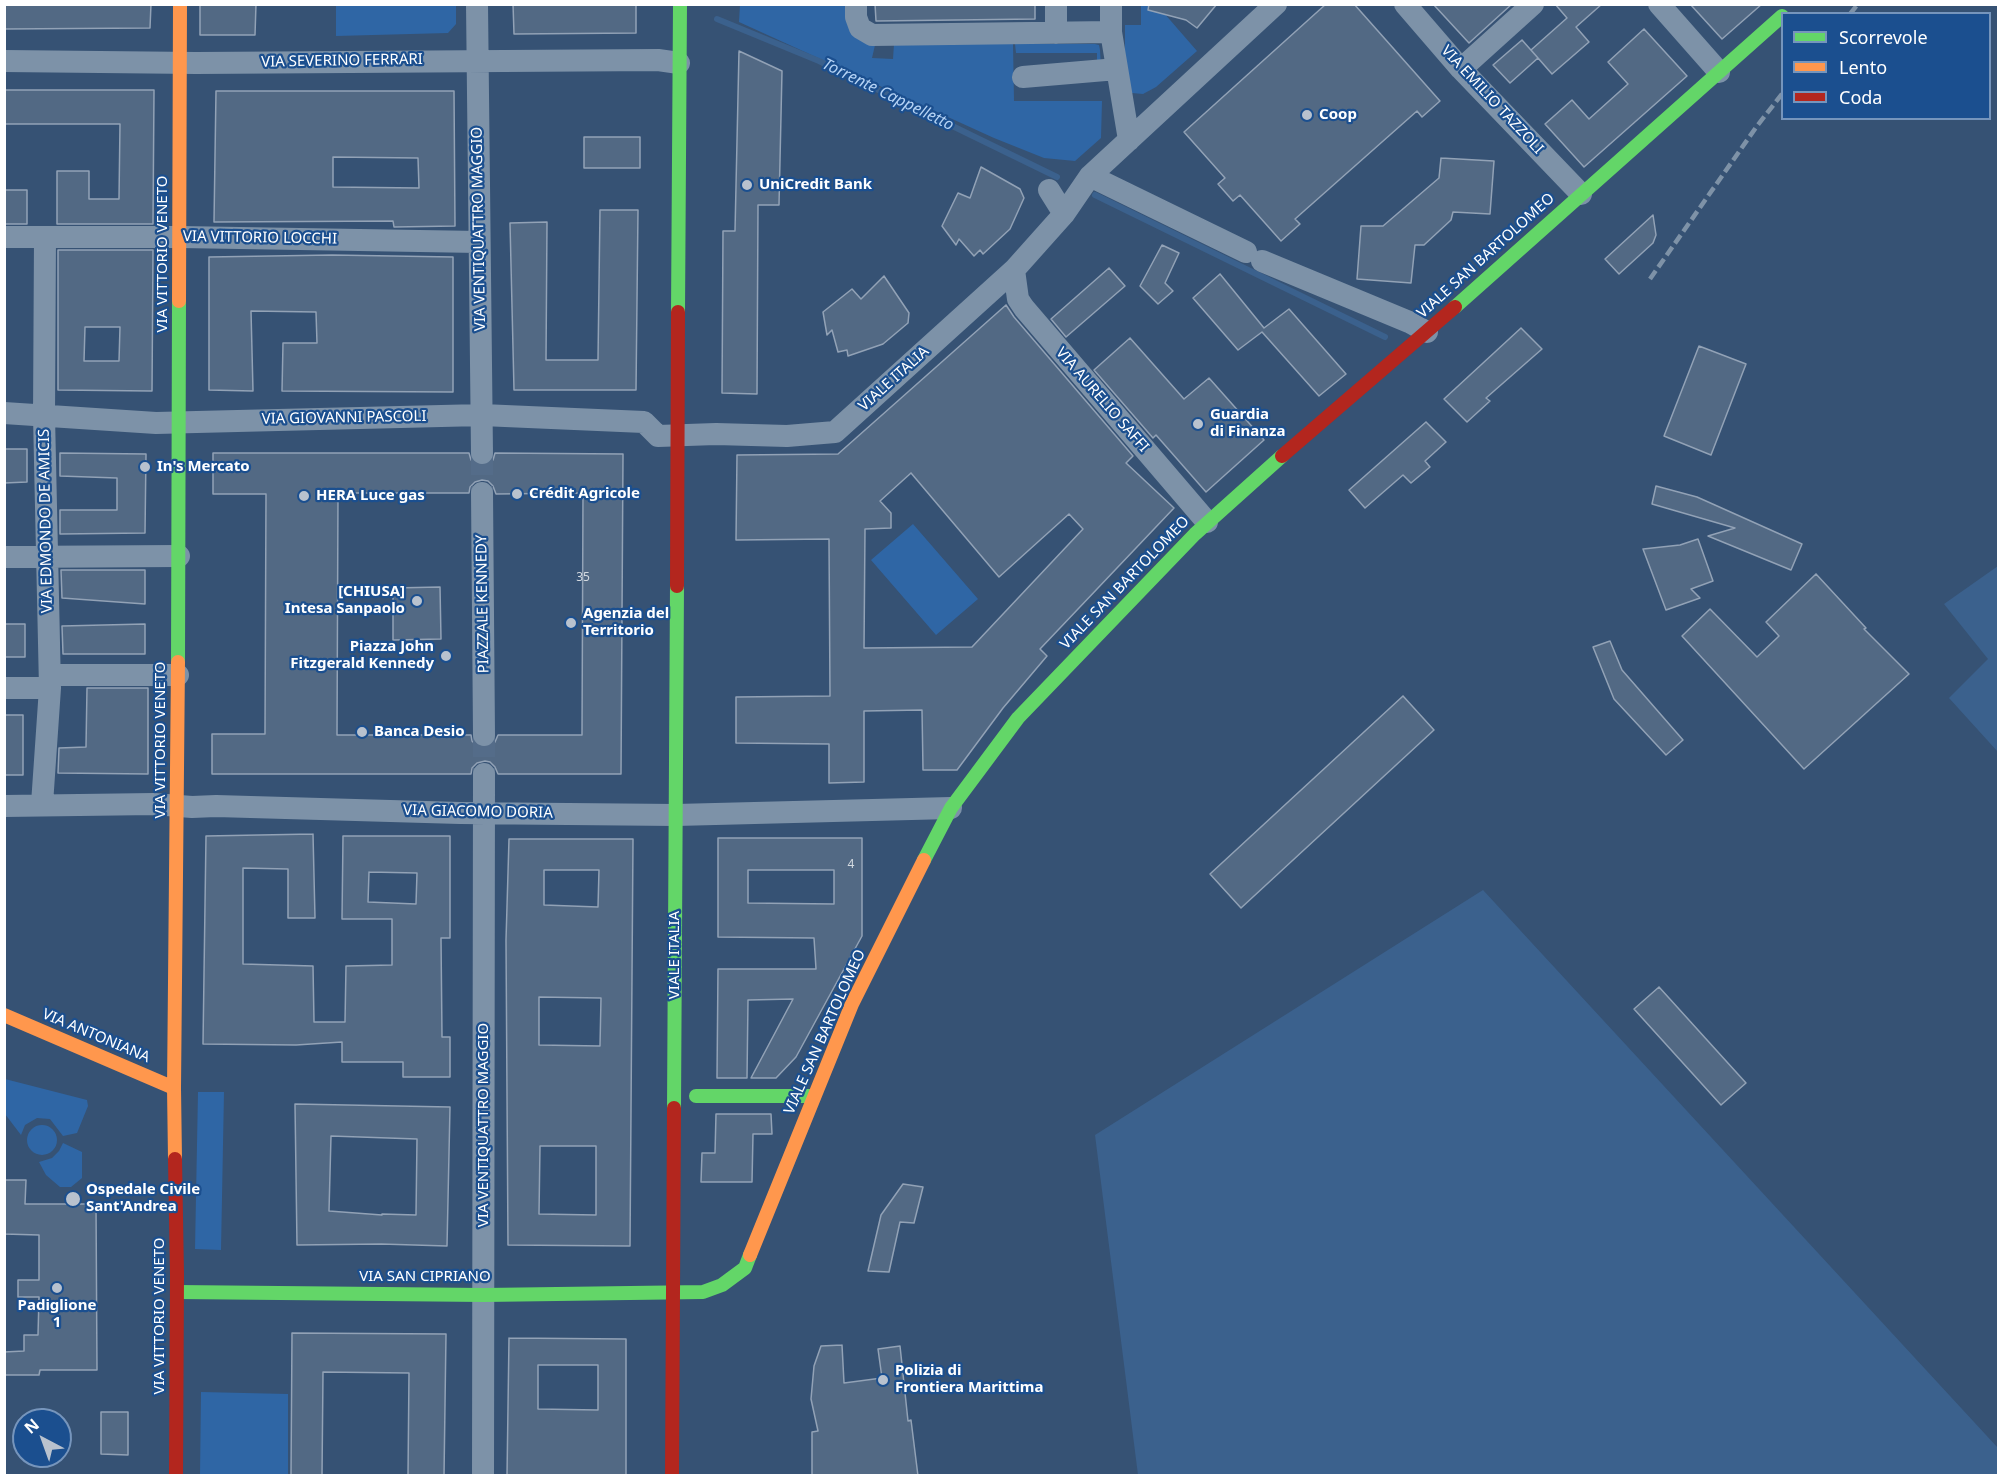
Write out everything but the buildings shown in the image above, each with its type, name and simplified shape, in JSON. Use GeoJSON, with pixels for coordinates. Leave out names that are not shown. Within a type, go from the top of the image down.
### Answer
{"type":"FeatureCollection","features":[{"type":"Feature","properties":{"kind":"main road","name":"VIA VITTORIO VENETO"},"geometry":{"type":"LineString","coordinates":[[176,1476],[177,1292],[174,1088],[179,556],[180,4]]}},
{"type":"Feature","properties":{"kind":"main road","name":"VIALE ITALIA"},"geometry":{"type":"LineString","coordinates":[[672,1476],[680,4]]}},
{"type":"Feature","properties":{"kind":"main road","name":"VIALE SAN BARTOLOMEO"},"geometry":{"type":"LineString","coordinates":[[673,1292],[703,1292],[722,1285],[745,1268],[852,1004],[951,808],[1018,718],[1207,522],[1367,381],[1427,332],[1781,17]]}},
{"type":"Feature","properties":{"kind":"main road"},"geometry":{"type":"LineString","coordinates":[[679,54],[695,25]]}},
{"type":"Feature","properties":{"kind":"main road","name":"VIA ANTONIANA"},"geometry":{"type":"LineString","coordinates":[[4,1015],[174,1088]]}},
{"type":"Feature","properties":{"kind":"main road"},"geometry":{"type":"LineString","coordinates":[[696,1096],[814,1096]]}},
{"type":"Feature","properties":{"kind":"main road","name":"VIA SAN CIPRIANO"},"geometry":{"type":"LineString","coordinates":[[177,1292],[484,1295],[673,1292]]}},
{"type":"Feature","properties":{"kind":"street","name":"VIA VENTIQUATTRO MAGGIO"},"geometry":{"type":"LineString","coordinates":[[477,4],[482,453]]}},
{"type":"Feature","properties":{"kind":"street"},"geometry":{"type":"LineString","coordinates":[[856,4],[856,17],[860,28],[872,35],[1111,32]]}},
{"type":"Feature","properties":{"kind":"street"},"geometry":{"type":"LineString","coordinates":[[1056,4],[1056,33]]}},
{"type":"Feature","properties":{"kind":"street"},"geometry":{"type":"LineString","coordinates":[[1111,4],[1111,32],[1129,140]]}},
{"type":"Feature","properties":{"kind":"street"},"geometry":{"type":"LineString","coordinates":[[1276,4],[1090,176],[1254,257],[1409,322],[1427,332]]}},
{"type":"Feature","properties":{"kind":"street","name":"VIA EMILIO TAZZOLI"},"geometry":{"type":"LineString","coordinates":[[1405,4],[1461,69],[1581,194]]}},
{"type":"Feature","properties":{"kind":"street"},"geometry":{"type":"LineString","coordinates":[[1461,69],[1533,4]]}},
{"type":"Feature","properties":{"kind":"street"},"geometry":{"type":"LineString","coordinates":[[1659,4],[1719,72]]}},
{"type":"Feature","properties":{"kind":"street","name":"VIA SEVERINO FERRARI"},"geometry":{"type":"LineString","coordinates":[[4,61],[180,63],[658,60],[679,54]]}},
{"type":"Feature","properties":{"kind":"street"},"geometry":{"type":"LineString","coordinates":[[1023,77],[1117,69]]}},
{"type":"Feature","properties":{"kind":"street","name":"VIALE ITALIA"},"geometry":{"type":"LineString","coordinates":[[678,435],[787,436],[834,432],[1014,270],[1064,214],[1090,176]]}},
{"type":"Feature","properties":{"kind":"street"},"geometry":{"type":"LineString","coordinates":[[1049,190],[1064,214]]}},
{"type":"Feature","properties":{"kind":"street","name":"VIA VITTORIO LOCCHI"},"geometry":{"type":"LineString","coordinates":[[4,237],[180,237],[479,242]]}},
{"type":"Feature","properties":{"kind":"street","name":"VIA EDMONDO DE AMICIS"},"geometry":{"type":"LineString","coordinates":[[42,804],[50,682],[44,416],[45,237]]}},
{"type":"Feature","properties":{"kind":"street","name":"VIA AURELIO SAFFI"},"geometry":{"type":"LineString","coordinates":[[1014,270],[1018,299],[1024,308],[1207,522]]}},
{"type":"Feature","properties":{"kind":"street","name":"VIA GIOVANNI PASCOLI"},"geometry":{"type":"LineString","coordinates":[[4,413],[156,423],[482,415],[644,422],[658,436],[678,435]]}},
{"type":"Feature","properties":{"kind":"street","name":"PIAZZALE KENNEDY"},"geometry":{"type":"LineString","coordinates":[[482,493],[484,725]]}},
{"type":"Feature","properties":{"kind":"street"},"geometry":{"type":"LineString","coordinates":[[4,557],[179,556]]}},
{"type":"Feature","properties":{"kind":"street"},"geometry":{"type":"LineString","coordinates":[[4,688],[50,682],[178,675]]}},
{"type":"Feature","properties":{"kind":"street","name":"VIA VENTIQUATTRO MAGGIO"},"geometry":{"type":"LineString","coordinates":[[483,1476],[484,774]]}},
{"type":"Feature","properties":{"kind":"street","name":"VIA GIACOMO DORIA"},"geometry":{"type":"LineString","coordinates":[[4,806],[177,805],[676,816],[951,808]]}},
{"type":"Feature","properties":{"kind":"shaded area"},"geometry":{"type":"Polygon","coordinates":[[[336,5],[456,5],[456,24],[448,33],[336,36],[336,5]]]}},
{"type":"Feature","properties":{"kind":"shaded area"},"geometry":{"type":"Polygon","coordinates":[[[740,5],[850,5],[875,45],[872,58],[893,59],[894,44],[1013,44],[1014,101],[1102,101],[1101,138],[1075,161],[1044,158],[994,138],[739,22],[740,5]]]}},
{"type":"Feature","properties":{"kind":"shaded area"},"geometry":{"type":"Polygon","coordinates":[[[1141,5],[1157,5],[1197,51],[1156,87],[1143,94],[1132,93],[1125,76],[1125,25],[1141,25],[1141,5]]]}},
{"type":"Feature","properties":{"kind":"shaded area"},"geometry":{"type":"Polygon","coordinates":[[[1015,44],[1099,45],[1101,68],[1097,69],[1097,53],[1016,53],[1015,44]]]}},
{"type":"Feature","properties":{"kind":"shaded area"},"geometry":{"type":"Polygon","coordinates":[[[913,524],[978,599],[936,635],[871,560],[913,524]]]}},
{"type":"Feature","properties":{"kind":"shaded area"},"geometry":{"type":"Polygon","coordinates":[[[1998,566],[1998,752],[1949,698],[1988,659],[1944,604],[1998,566]]]}},
{"type":"Feature","properties":{"kind":"shaded area"},"geometry":{"type":"Polygon","coordinates":[[[1483,890],[1998,1448],[1998,1475],[1138,1475],[1095,1135],[1483,890]]]}},
{"type":"Feature","properties":{"kind":"shaded area"},"geometry":{"type":"Polygon","coordinates":[[[5,1079],[87,1100],[88,1106],[77,1133],[63,1136],[50,1119],[37,1118],[25,1125],[21,1135],[5,1114],[5,1079]]]}},
{"type":"Feature","properties":{"kind":"shaded area"},"geometry":{"type":"Polygon","coordinates":[[[198,1092],[224,1092],[221,1250],[195,1249],[198,1092]]]}},
{"type":"Feature","properties":{"kind":"shaded area"},"geometry":{"type":"Polygon","coordinates":[[[42,1125],[48,1126],[56,1134],[56,1146],[48,1154],[42,1155],[36,1154],[28,1146],[27,1140],[28,1134],[36,1126],[42,1125]]]}},
{"type":"Feature","properties":{"kind":"shaded area"},"geometry":{"type":"Polygon","coordinates":[[[63,1143],[82,1152],[82,1178],[71,1187],[60,1187],[46,1175],[39,1162],[52,1158],[63,1143]]]}},
{"type":"Feature","properties":{"kind":"shaded area"},"geometry":{"type":"Polygon","coordinates":[[[201,1392],[288,1394],[288,1475],[200,1475],[201,1392]]]}},
{"type":"Feature","properties":{"kind":"waterway","name":"Torrente Cappelletto"},"geometry":{"type":"LineString","coordinates":[[717,19],[819,61],[1057,177]]}},
{"type":"Feature","properties":{"kind":"waterway","name":"Torrente Cappelletto"},"geometry":{"type":"LineString","coordinates":[[1095,195],[1385,337]]}},
{"type":"Feature","properties":{"kind":"tunnel"},"geometry":{"type":"LineString","coordinates":[[482,453],[482,493]]}},
{"type":"Feature","properties":{"kind":"tunnel"},"geometry":{"type":"LineString","coordinates":[[484,735],[484,774]]}},
{"type":"Feature","properties":{"kind":"railway"},"geometry":{"type":"LineString","coordinates":[[1852,12],[1858,4]]}},
{"type":"Feature","properties":{"kind":"railway"},"geometry":{"type":"LineString","coordinates":[[1650,279],[1781,95]]}},
{"type":"Feature","properties":{"kind":"traffic: fast"},"geometry":{"type":"LineString","coordinates":[[678,312],[680,4]]}},
{"type":"Feature","properties":{"kind":"traffic: fast"},"geometry":{"type":"LineString","coordinates":[[1455,307],[1781,17]]}},
{"type":"Feature","properties":{"kind":"traffic: fast"},"geometry":{"type":"LineString","coordinates":[[178,662],[179,301]]}},
{"type":"Feature","properties":{"kind":"traffic: fast"},"geometry":{"type":"LineString","coordinates":[[924,860],[951,808],[1018,718],[1195,534],[1282,456]]}},
{"type":"Feature","properties":{"kind":"traffic: fast"},"geometry":{"type":"LineString","coordinates":[[674,1108],[677,586]]}},
{"type":"Feature","properties":{"kind":"traffic: fast"},"geometry":{"type":"LineString","coordinates":[[696,1096],[814,1096]]}},
{"type":"Feature","properties":{"kind":"traffic: fast"},"geometry":{"type":"LineString","coordinates":[[177,1292],[484,1295],[703,1292],[722,1285],[745,1268],[750,1255]]}},
{"type":"Feature","properties":{"kind":"traffic: slow"},"geometry":{"type":"LineString","coordinates":[[179,301],[180,4]]}},
{"type":"Feature","properties":{"kind":"traffic: slow"},"geometry":{"type":"LineString","coordinates":[[175,1159],[178,662]]}},
{"type":"Feature","properties":{"kind":"traffic: slow"},"geometry":{"type":"LineString","coordinates":[[750,1255],[852,1004],[924,860]]}},
{"type":"Feature","properties":{"kind":"traffic: slow"},"geometry":{"type":"LineString","coordinates":[[4,1015],[174,1088]]}},
{"type":"Feature","properties":{"kind":"traffic: jam"},"geometry":{"type":"LineString","coordinates":[[1282,456],[1455,307]]}},
{"type":"Feature","properties":{"kind":"traffic: jam"},"geometry":{"type":"LineString","coordinates":[[677,586],[678,312]]}},
{"type":"Feature","properties":{"kind":"traffic: jam"},"geometry":{"type":"LineString","coordinates":[[672,1476],[674,1108]]}},
{"type":"Feature","properties":{"kind":"traffic: jam"},"geometry":{"type":"LineString","coordinates":[[175,1159],[176,1476]]}},
{"type":"Feature","properties":{"kind":"place","name":"Coop"},"geometry":{"type":"Point","coordinates":[1307,115]}},
{"type":"Feature","properties":{"kind":"place","name":"UniCredit Bank"},"geometry":{"type":"Point","coordinates":[747,185]}},
{"type":"Feature","properties":{"kind":"place","name":"Guardia di Finanza"},"geometry":{"type":"Point","coordinates":[1198,424]}},
{"type":"Feature","properties":{"kind":"place","name":"In's Mercato"},"geometry":{"type":"Point","coordinates":[145,467]}},
{"type":"Feature","properties":{"kind":"place","name":"Crédit Agricole"},"geometry":{"type":"Point","coordinates":[517,494]}},
{"type":"Feature","properties":{"kind":"place","name":"HERA Luce gas"},"geometry":{"type":"Point","coordinates":[304,496]}},
{"type":"Feature","properties":{"kind":"place","name":"[CHIUSA] Intesa Sanpaolo"},"geometry":{"type":"Point","coordinates":[417,601]}},
{"type":"Feature","properties":{"kind":"place","name":"Agenzia del Territorio"},"geometry":{"type":"Point","coordinates":[571,623]}},
{"type":"Feature","properties":{"kind":"place","name":"Piazza John Fitzgerald Kennedy"},"geometry":{"type":"Point","coordinates":[446,656]}},
{"type":"Feature","properties":{"kind":"place","name":"Banca Desio"},"geometry":{"type":"Point","coordinates":[362,732]}},
{"type":"Feature","properties":{"kind":"place","name":"Ospedale Civile Sant'Andrea"},"geometry":{"type":"Point","coordinates":[73,1199]}},
{"type":"Feature","properties":{"kind":"place","name":"Padiglione 1"},"geometry":{"type":"Point","coordinates":[57,1288]}},
{"type":"Feature","properties":{"kind":"place","name":"Polizia di Frontiera Marittima"},"geometry":{"type":"Point","coordinates":[883,1380]}}]}
